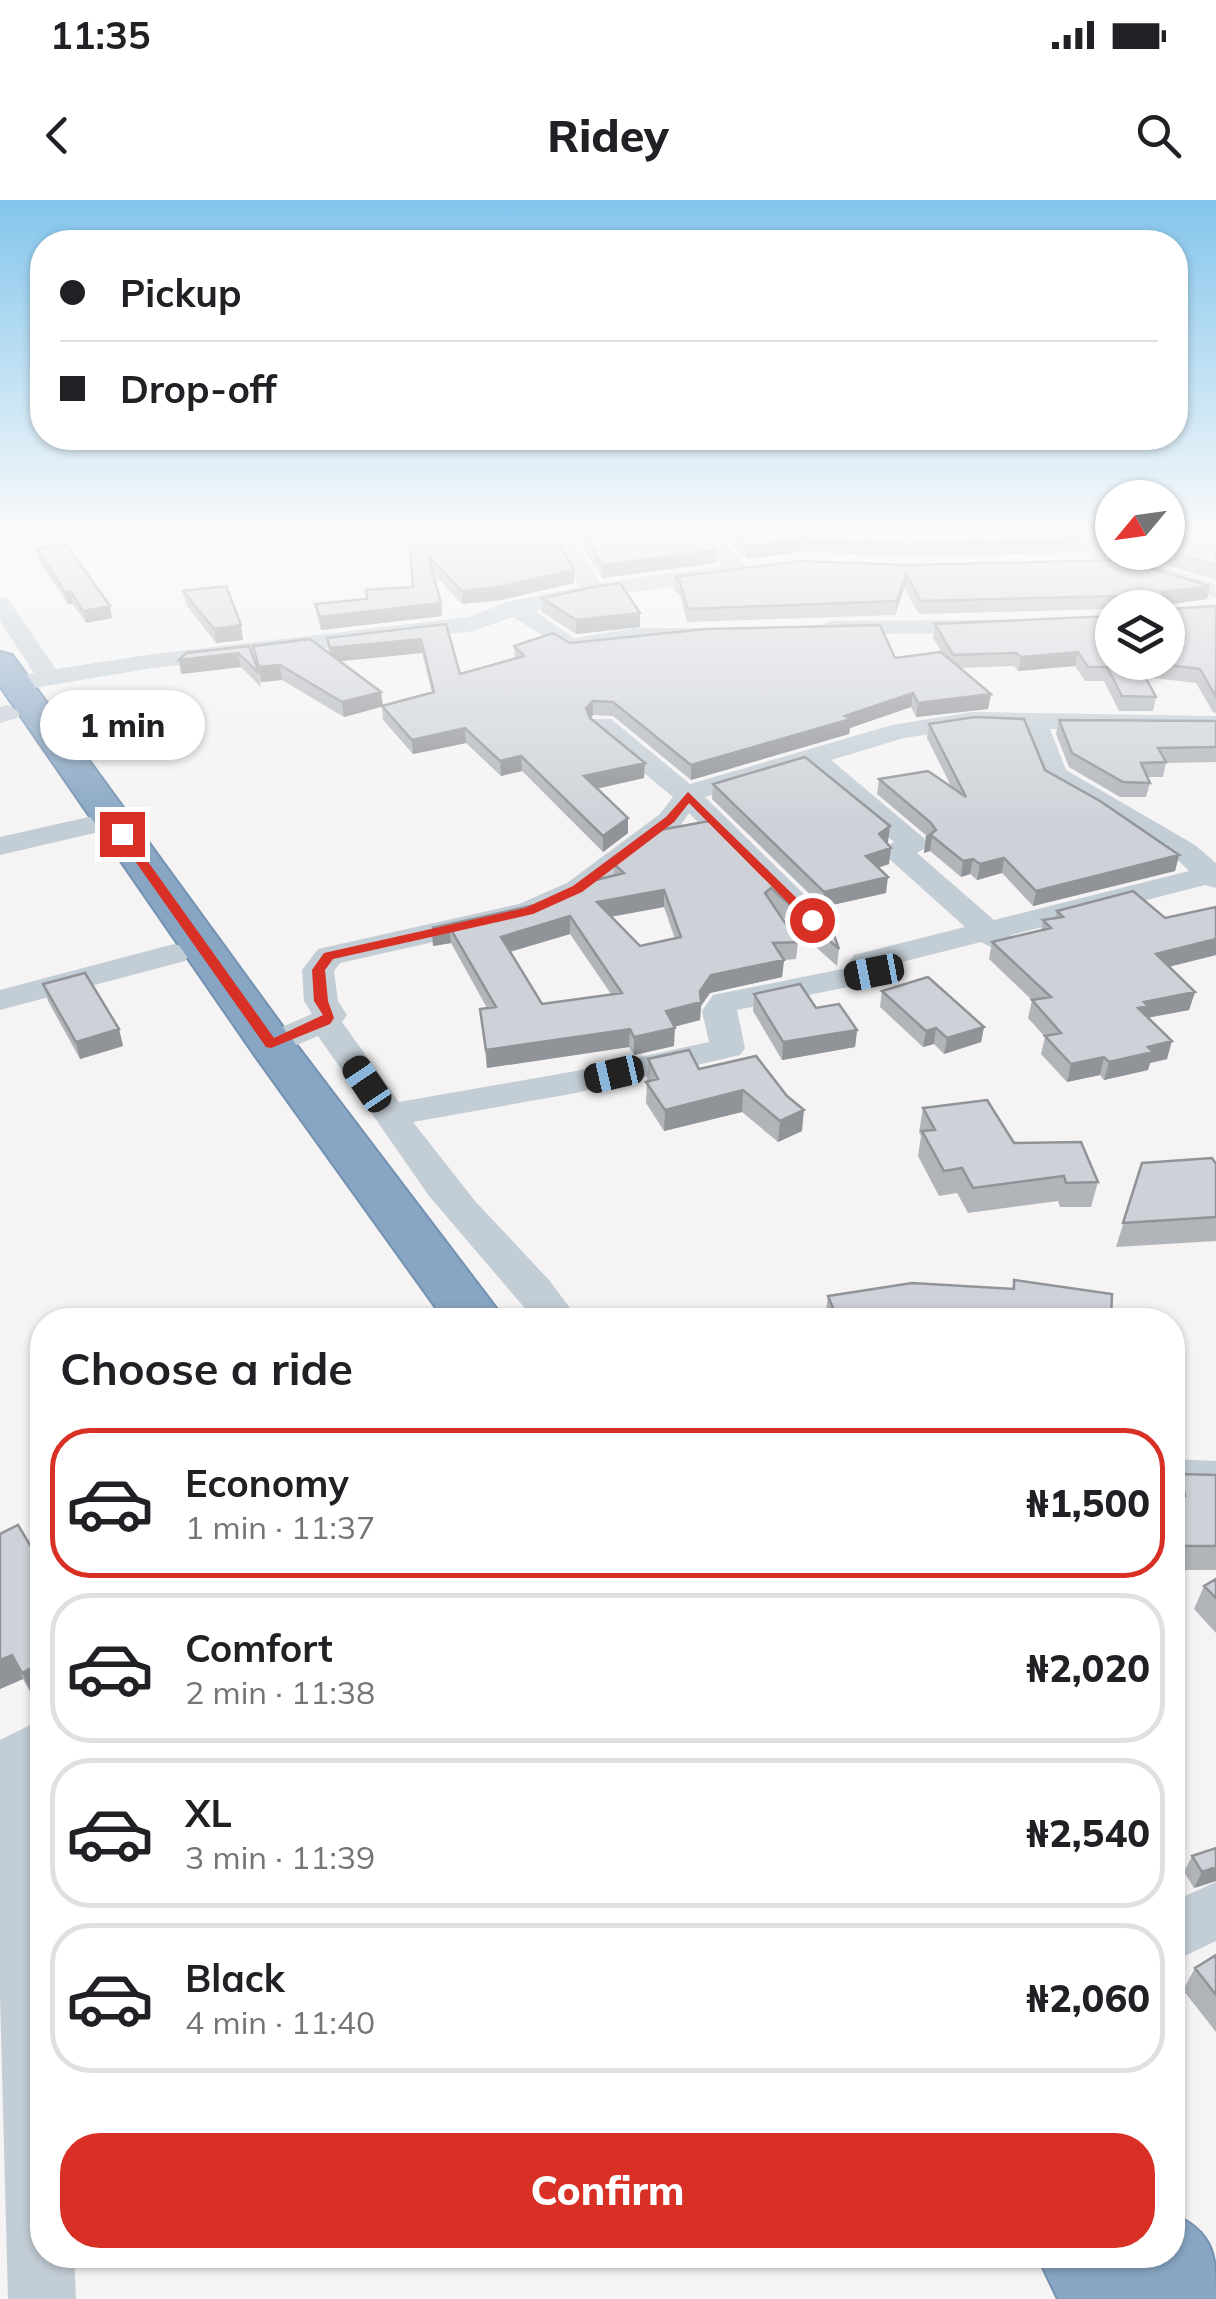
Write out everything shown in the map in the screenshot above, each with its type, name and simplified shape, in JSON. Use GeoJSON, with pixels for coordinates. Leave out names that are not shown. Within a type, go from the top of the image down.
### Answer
{"type":"FeatureCollection","features":[{"type":"Feature","properties":{"kind":"highway"},"geometry":{"type":"LineString","coordinates":[[12,692],[174,954],[312,1124],[396,1212],[467,1308]]}},
{"type":"Feature","properties":{"kind":"highway"},"geometry":{"type":"LineString","coordinates":[[12,692],[271,1044],[312,1124],[423,1308]]}},
{"type":"Feature","properties":{"kind":"highway"},"geometry":{"type":"LineString","coordinates":[[1091,2268],[1113,2299]]}},
{"type":"Feature","properties":{"kind":"highway"},"geometry":{"type":"LineString","coordinates":[[1169,2268],[1192,2299]]}},
{"type":"Feature","properties":{"kind":"street"},"geometry":{"type":"LineString","coordinates":[[4,630],[12,692],[433,630]]}},
{"type":"Feature","properties":{"kind":"street"},"geometry":{"type":"LineString","coordinates":[[547,630],[570,646],[635,636],[721,632]]}},
{"type":"Feature","properties":{"kind":"street"},"geometry":{"type":"LineString","coordinates":[[271,1044],[325,1022],[330,1015],[321,1001],[318,970],[328,956],[514,915],[545,904],[578,889],[670,820],[688,796],[732,779],[901,731],[972,720],[1216,724]]}},
{"type":"Feature","properties":{"kind":"street"},"geometry":{"type":"LineString","coordinates":[[1036,724],[1054,775],[1186,851],[1213,875]]}},
{"type":"Feature","properties":{"kind":"street"},"geometry":{"type":"LineString","coordinates":[[602,725],[688,796],[812,920]]}},
{"type":"Feature","properties":{"kind":"street"},"geometry":{"type":"LineString","coordinates":[[812,758],[996,939]]}},
{"type":"Feature","properties":{"kind":"street"},"geometry":{"type":"LineString","coordinates":[[0,846],[93,825]]}},
{"type":"Feature","properties":{"kind":"street"},"geometry":{"type":"LineString","coordinates":[[388,1114],[576,1082],[728,1048],[720,1011],[725,1002],[996,939],[1213,875]]}},
{"type":"Feature","properties":{"kind":"street"},"geometry":{"type":"LineString","coordinates":[[0,1000],[174,954]]}},
{"type":"Feature","properties":{"kind":"street"},"geometry":{"type":"LineString","coordinates":[[325,1022],[445,1190],[527,1277],[549,1308]]}},
{"type":"Feature","properties":{"kind":"street"},"geometry":{"type":"LineString","coordinates":[[396,1212],[445,1190]]}},
{"type":"Feature","properties":{"kind":"street"},"geometry":{"type":"LineString","coordinates":[[1185,1477],[1216,1479]]}},
{"type":"Feature","properties":{"kind":"street"},"geometry":{"type":"LineString","coordinates":[[15,1760],[30,1997]]}},
{"type":"Feature","properties":{"kind":"street"},"geometry":{"type":"LineString","coordinates":[[1185,1926],[1216,1910]]}},
{"type":"Feature","properties":{"kind":"street"},"geometry":{"type":"LineString","coordinates":[[41,2268],[42,2299]]}},
{"type":"Feature","properties":{"kind":"building"},"geometry":{"type":"Polygon","coordinates":[[[395,630],[448,630],[460,674],[524,656],[514,646],[553,633],[570,643],[697,630],[882,630],[895,658],[941,652],[991,694],[918,703],[913,693],[845,716],[851,719],[691,765],[613,702],[593,701],[586,708],[590,718],[645,763],[584,776],[628,818],[603,836],[521,756],[500,761],[465,728],[412,740],[382,706],[434,692],[421,639],[330,648],[327,638],[395,630]]]}},
{"type":"Feature","properties":{"kind":"building"},"geometry":{"type":"Polygon","coordinates":[[[938,630],[1095,630],[1095,667],[1088,667],[1078,652],[1021,657],[1016,653],[953,655],[938,630]]]}},
{"type":"Feature","properties":{"kind":"building"},"geometry":{"type":"Polygon","coordinates":[[[1185,630],[1216,630],[1216,697],[1200,669],[1185,667],[1185,630]]]}},
{"type":"Feature","properties":{"kind":"building"},"geometry":{"type":"Polygon","coordinates":[[[310,639],[381,692],[342,702],[280,665],[259,667],[253,646],[310,639]]]}},
{"type":"Feature","properties":{"kind":"building"},"geometry":{"type":"Polygon","coordinates":[[[249,646],[259,673],[238,653],[179,660],[186,653],[249,646]]]}},
{"type":"Feature","properties":{"kind":"building"},"geometry":{"type":"Polygon","coordinates":[[[1114,680],[1147,680],[1156,697],[1122,696],[1114,680]]]}},
{"type":"Feature","properties":{"kind":"building"},"geometry":{"type":"Polygon","coordinates":[[[975,717],[1024,719],[1045,770],[1100,801],[1179,855],[1036,891],[1004,858],[980,864],[973,859],[963,861],[932,836],[926,838],[936,830],[930,822],[879,779],[928,771],[966,797],[929,724],[975,717]]]}},
{"type":"Feature","properties":{"kind":"building"},"geometry":{"type":"Polygon","coordinates":[[[1059,720],[1216,721],[1216,747],[1158,748],[1166,762],[1141,763],[1150,783],[1123,782],[1072,753],[1059,720]]]}},
{"type":"Feature","properties":{"kind":"building"},"geometry":{"type":"Polygon","coordinates":[[[805,757],[890,826],[879,834],[891,848],[866,856],[888,877],[824,892],[713,784],[805,757]]]}},
{"type":"Feature","properties":{"kind":"building"},"geometry":{"type":"Polygon","coordinates":[[[709,821],[800,912],[826,913],[839,949],[771,888],[765,893],[798,942],[773,943],[784,960],[711,975],[700,991],[701,1002],[666,1011],[675,1028],[634,1037],[630,1029],[486,1050],[480,1009],[496,1007],[449,926],[432,928],[540,904],[588,882],[624,873],[614,864],[660,830],[709,821]],[[664,890],[597,902],[640,946],[681,937],[664,890]],[[570,916],[501,937],[542,1004],[622,993],[570,916]]]}},
{"type":"Feature","properties":{"kind":"building"},"geometry":{"type":"Polygon","coordinates":[[[1133,891],[1165,918],[1216,907],[1216,939],[1156,954],[1195,992],[1144,1002],[1148,1006],[1138,1008],[1172,1041],[1148,1047],[1153,1052],[1109,1062],[1104,1057],[1071,1064],[1045,1036],[1061,1033],[1032,1000],[1051,997],[992,942],[1051,928],[1043,920],[1063,917],[1057,911],[1133,891]]]}},
{"type":"Feature","properties":{"kind":"building"},"geometry":{"type":"Polygon","coordinates":[[[85,973],[119,1029],[76,1042],[43,984],[85,973]]]}},
{"type":"Feature","properties":{"kind":"building"},"geometry":{"type":"Polygon","coordinates":[[[928,977],[984,1027],[947,1038],[936,1028],[926,1031],[882,991],[928,977]]]}},
{"type":"Feature","properties":{"kind":"building"},"geometry":{"type":"Polygon","coordinates":[[[800,984],[816,1008],[839,1004],[857,1030],[783,1042],[754,994],[800,984]]]}},
{"type":"Feature","properties":{"kind":"building"},"geometry":{"type":"Polygon","coordinates":[[[689,1050],[699,1069],[756,1056],[787,1096],[804,1110],[780,1121],[743,1090],[665,1110],[646,1082],[658,1079],[648,1059],[689,1050]]]}},
{"type":"Feature","properties":{"kind":"building"},"geometry":{"type":"Polygon","coordinates":[[[987,1100],[1014,1143],[1081,1142],[1098,1182],[1066,1183],[1064,1176],[973,1188],[962,1168],[944,1171],[922,1131],[935,1130],[923,1108],[987,1100]]]}},
{"type":"Feature","properties":{"kind":"building"},"geometry":{"type":"Polygon","coordinates":[[[1212,1158],[1216,1164],[1216,1217],[1123,1223],[1142,1163],[1212,1158]]]}},
{"type":"Feature","properties":{"kind":"building"},"geometry":{"type":"Polygon","coordinates":[[[1014,1280],[1112,1294],[1111,1308],[833,1308],[828,1296],[912,1283],[1014,1289],[1014,1280]]]}},
{"type":"Feature","properties":{"kind":"building"},"geometry":{"type":"Polygon","coordinates":[[[1185,1474],[1216,1475],[1216,1546],[1185,1546],[1185,1474]]]}},
{"type":"Feature","properties":{"kind":"building"},"geometry":{"type":"Polygon","coordinates":[[[18,1525],[30,1545],[30,1669],[22,1673],[12,1655],[0,1660],[0,1534],[18,1525]]]}},
{"type":"Feature","properties":{"kind":"building"},"geometry":{"type":"Polygon","coordinates":[[[1216,1579],[1216,1598],[1204,1586],[1216,1579]]]}},
{"type":"Feature","properties":{"kind":"building"},"geometry":{"type":"Polygon","coordinates":[[[1216,1848],[1216,1867],[1202,1872],[1192,1856],[1216,1848]]]}},
{"type":"Feature","properties":{"kind":"building"},"geometry":{"type":"Polygon","coordinates":[[[1216,1955],[1216,1995],[1195,1968],[1216,1955]]]}},
{"type":"Feature","properties":{"kind":"route"},"geometry":{"type":"LineString","coordinates":[[122,834],[271,1044],[325,1022],[330,1015],[321,1001],[318,970],[328,956],[528,911],[578,889],[670,820],[688,796],[812,920]]}}]}
